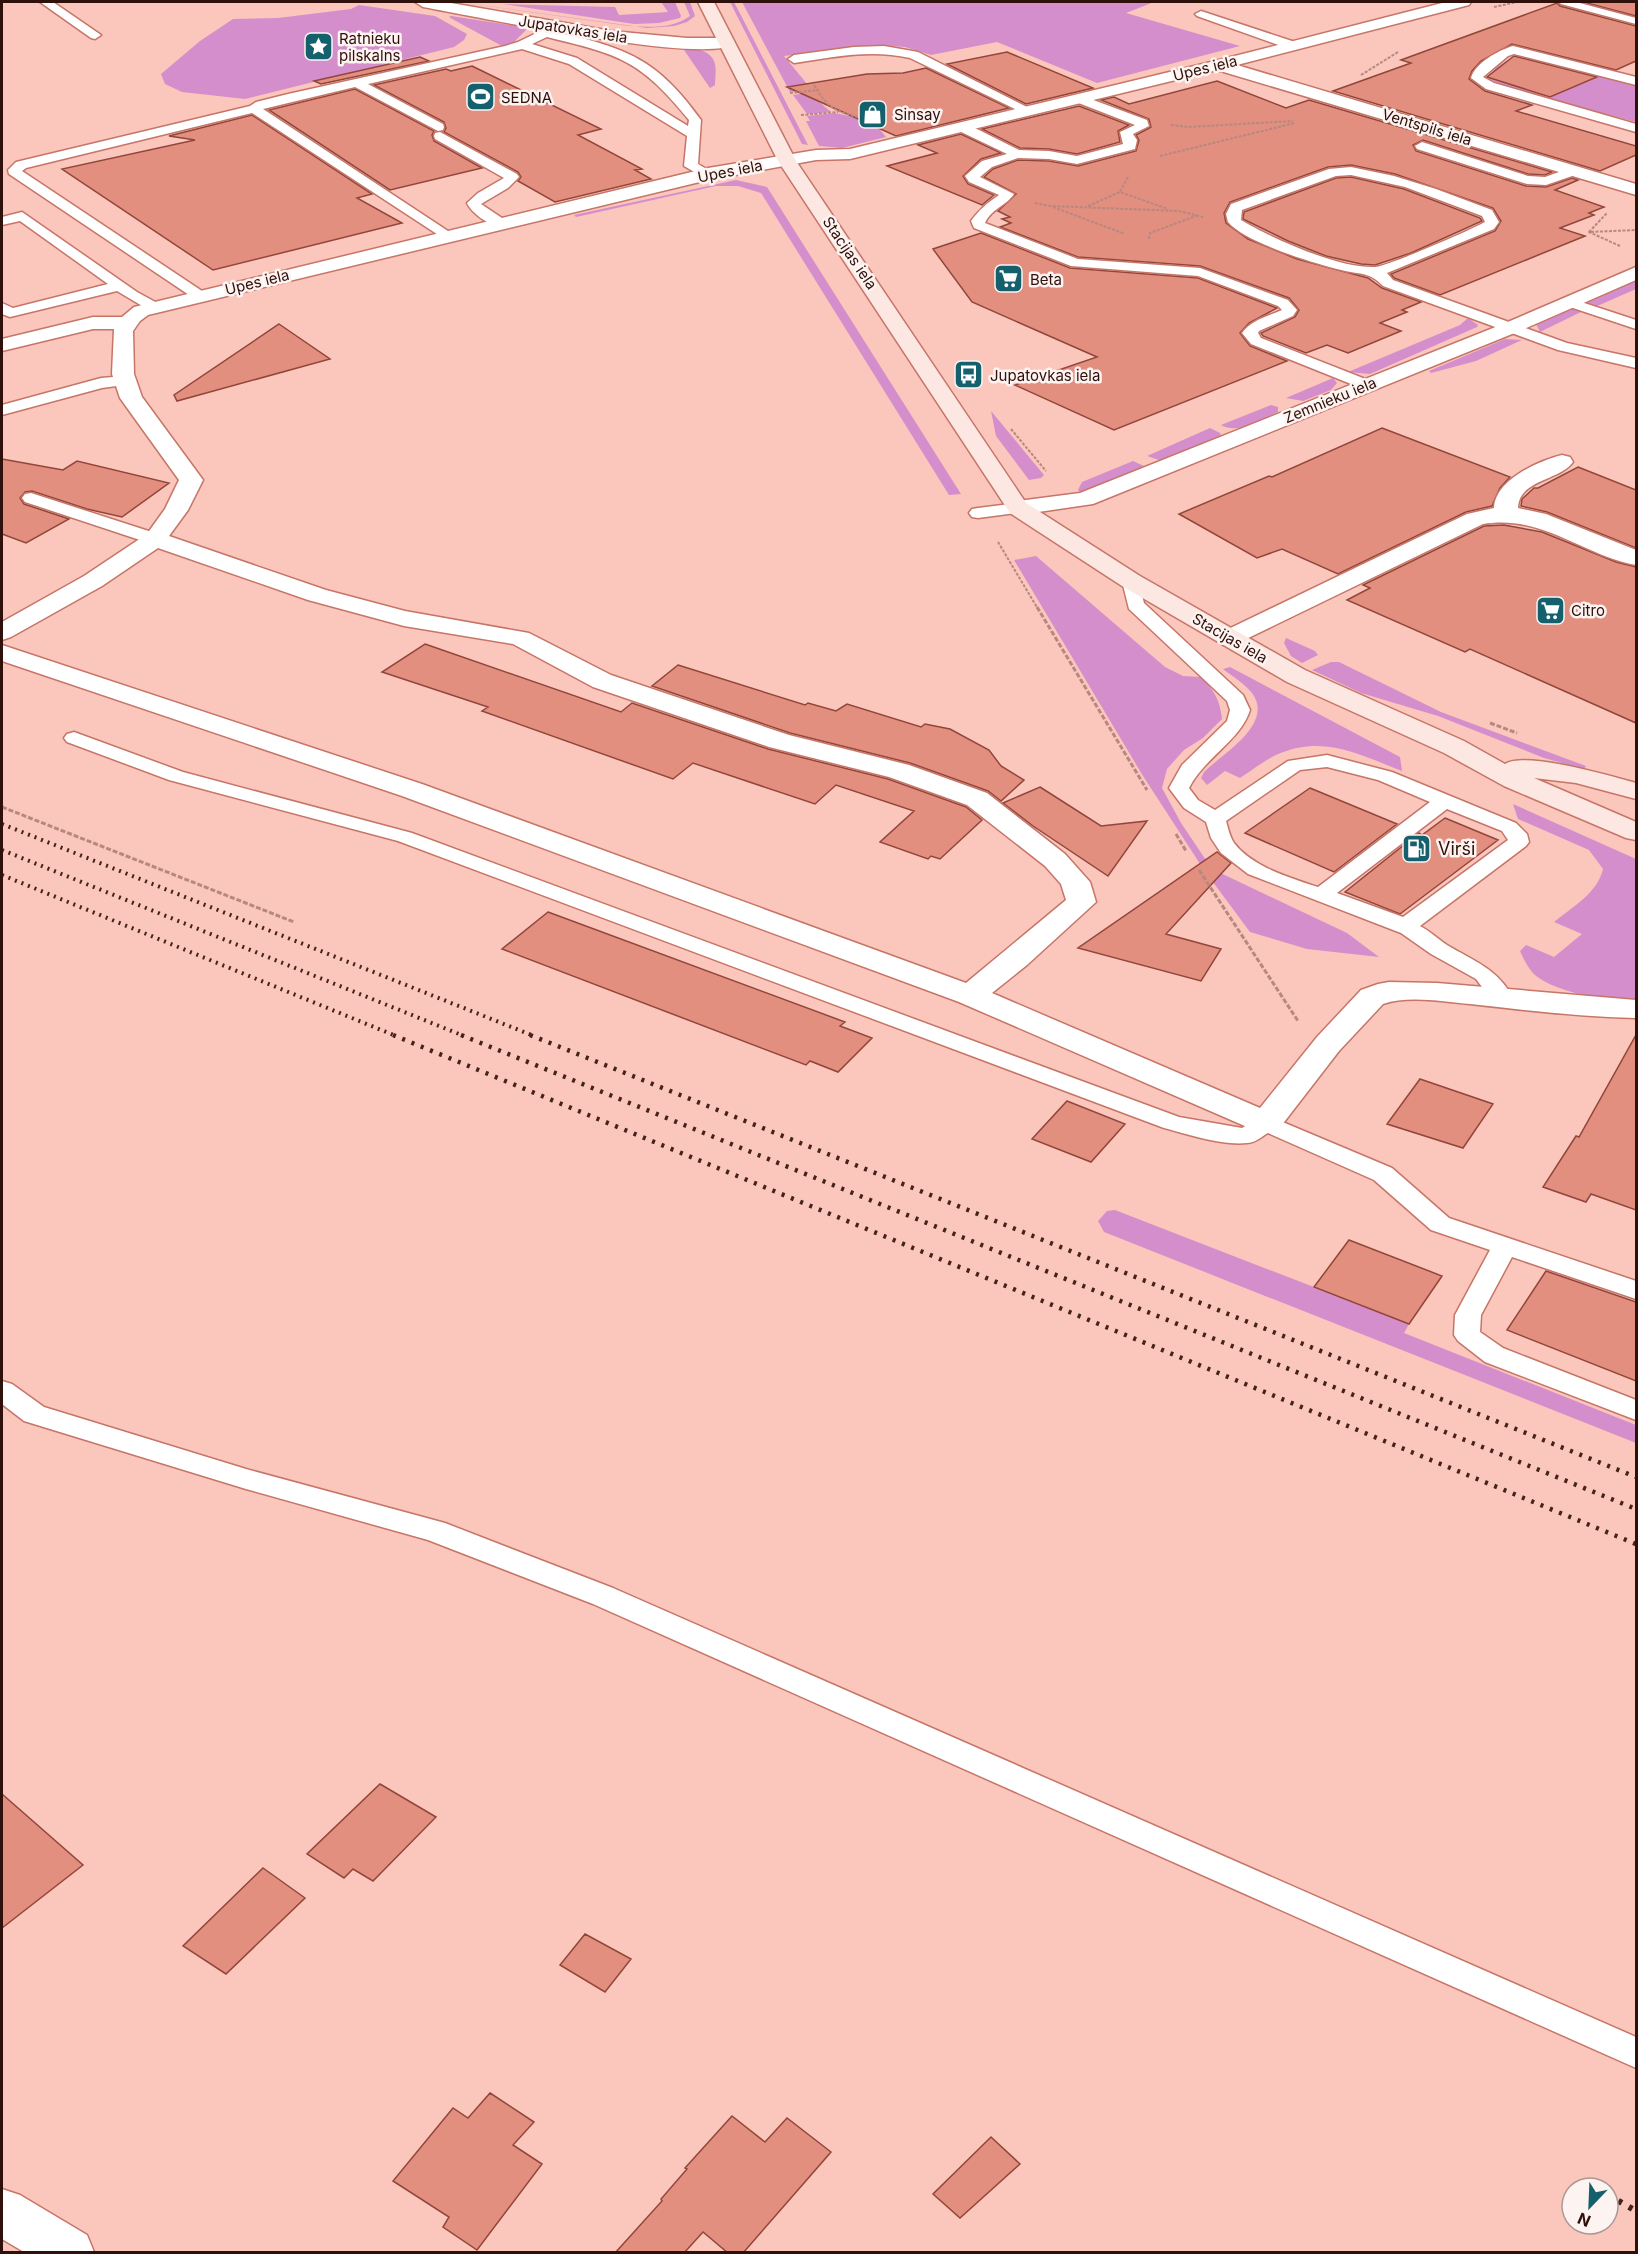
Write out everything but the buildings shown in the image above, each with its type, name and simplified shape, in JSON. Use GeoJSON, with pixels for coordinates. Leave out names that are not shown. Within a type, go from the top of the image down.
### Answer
{"type":"FeatureCollection","features":[{"type":"Feature","properties":{"kind":"main road","name":"Stacijas iela"},"geometry":{"type":"LineString","coordinates":[[706,2],[787,161],[1014,501],[1131,581],[1296,676],[1454,747],[1514,780],[1636,832]]}},
{"type":"Feature","properties":{"kind":"main road","name":"Stacijas iela"},"geometry":{"type":"LineString","coordinates":[[1454,747],[1636,808]]}},
{"type":"Feature","properties":{"kind":"main road"},"geometry":{"type":"LineString","coordinates":[[1516,768],[1576,775],[1636,791]]}},
{"type":"Feature","properties":{"kind":"street","name":"Jupatovkas iela"},"geometry":{"type":"LineString","coordinates":[[423,2],[551,30],[659,41],[722,36]]}},
{"type":"Feature","properties":{"kind":"street","name":"Jupatovkas iela"},"geometry":{"type":"LineString","coordinates":[[441,2],[657,32],[722,36]]}},
{"type":"Feature","properties":{"kind":"street","name":"Upes iela"},"geometry":{"type":"LineString","coordinates":[[127,323],[141,311],[154,307],[500,223],[708,174],[816,155],[850,154],[1218,65],[1463,2]]}},
{"type":"Feature","properties":{"kind":"street"},"geometry":{"type":"LineString","coordinates":[[551,30],[571,24],[633,32],[657,32]]}},
{"type":"Feature","properties":{"kind":"street","name":"Ventspils iela"},"geometry":{"type":"LineString","coordinates":[[1218,65],[1636,190]]}},
{"type":"Feature","properties":{"kind":"street","name":"Zemnieku iela"},"geometry":{"type":"LineString","coordinates":[[1014,501],[1085,499],[1510,328],[1636,273]]}},
{"type":"Feature","properties":{"kind":"street"},"geometry":{"type":"LineString","coordinates":[[2,345],[93,323],[127,323],[123,331],[122,351],[125,381],[131,398],[191,480],[176,510],[155,539],[93,581],[2,632]]}},
{"type":"Feature","properties":{"kind":"street"},"geometry":{"type":"LineString","coordinates":[[1506,514],[1507,502],[1517,485],[1562,462]]}},
{"type":"Feature","properties":{"kind":"street"},"geometry":{"type":"LineString","coordinates":[[1229,638],[1475,519],[1506,514],[1538,519],[1636,558]]}},
{"type":"Feature","properties":{"kind":"street"},"geometry":{"type":"LineString","coordinates":[[155,539],[317,595],[404,618],[520,638],[602,681],[779,741],[900,771],[977,799],[1055,860],[1075,882],[1081,902],[1016,959],[970,995]]}},
{"type":"Feature","properties":{"kind":"street"},"geometry":{"type":"LineString","coordinates":[[2,653],[412,790],[970,995],[1266,1122],[1328,1044],[1372,997],[1389,991],[1437,992],[1636,1009]]}},
{"type":"Feature","properties":{"kind":"street"},"geometry":{"type":"LineString","coordinates":[[1593,1007],[1636,1021]]}},
{"type":"Feature","properties":{"kind":"street"},"geometry":{"type":"LineString","coordinates":[[2,2212],[69,2253]]}},
{"type":"Feature","properties":{"kind":"lane"},"geometry":{"type":"LineString","coordinates":[[46,2],[95,36]]}},
{"type":"Feature","properties":{"kind":"lane"},"geometry":{"type":"LineString","coordinates":[[1565,2],[1636,21]]}},
{"type":"Feature","properties":{"kind":"lane"},"geometry":{"type":"LineString","coordinates":[[1201,14],[1291,45]]}},
{"type":"Feature","properties":{"kind":"lane"},"geometry":{"type":"LineString","coordinates":[[200,296],[16,174],[15,170],[21,165],[254,109],[260,105],[522,45],[551,30],[638,62],[672,91],[695,120],[692,166],[708,174]]}},
{"type":"Feature","properties":{"kind":"lane"},"geometry":{"type":"LineString","coordinates":[[522,45],[573,61],[694,135]]}},
{"type":"Feature","properties":{"kind":"lane"},"geometry":{"type":"LineString","coordinates":[[794,59],[870,49],[900,51],[914,55],[1027,110]]}},
{"type":"Feature","properties":{"kind":"lane"},"geometry":{"type":"LineString","coordinates":[[1636,81],[1534,53],[1513,50],[1504,53],[1478,74],[1477,78],[1490,86],[1636,128]]}},
{"type":"Feature","properties":{"kind":"lane"},"geometry":{"type":"LineString","coordinates":[[356,82],[512,177],[505,184],[478,198],[474,203],[476,208],[500,223]]}},
{"type":"Feature","properties":{"kind":"lane"},"geometry":{"type":"LineString","coordinates":[[1080,99],[1142,123],[1143,126],[1126,132],[1130,146],[1077,160],[1049,155],[1013,154],[987,164],[972,176],[1006,194],[1004,198],[989,207],[978,221],[979,225],[1076,263],[1200,272],[1283,303],[1290,310],[1288,314],[1254,328],[1250,333],[1256,341],[1367,385]]}},
{"type":"Feature","properties":{"kind":"lane"},"geometry":{"type":"LineString","coordinates":[[254,109],[447,236]]}},
{"type":"Feature","properties":{"kind":"lane"},"geometry":{"type":"LineString","coordinates":[[962,127],[1014,152],[1013,154]]}},
{"type":"Feature","properties":{"kind":"lane"},"geometry":{"type":"LineString","coordinates":[[1422,146],[1527,180],[1546,181],[1573,171]]}},
{"type":"Feature","properties":{"kind":"lane"},"geometry":{"type":"LineString","coordinates":[[1346,170],[1369,172],[1487,213],[1491,217],[1492,222],[1489,226],[1378,272],[1348,268],[1260,237],[1235,222],[1233,214],[1236,207],[1334,172],[1346,170]]}},
{"type":"Feature","properties":{"kind":"lane"},"geometry":{"type":"LineString","coordinates":[[2,221],[21,216],[118,286],[154,307]]}},
{"type":"Feature","properties":{"kind":"lane"},"geometry":{"type":"LineString","coordinates":[[1378,272],[1388,283],[1510,328],[1563,346],[1636,363]]}},
{"type":"Feature","properties":{"kind":"lane"},"geometry":{"type":"LineString","coordinates":[[2,307],[10,313],[118,286]]}},
{"type":"Feature","properties":{"kind":"lane"},"geometry":{"type":"LineString","coordinates":[[1569,302],[1636,325]]}},
{"type":"Feature","properties":{"kind":"lane"},"geometry":{"type":"LineString","coordinates":[[2,410],[101,383],[125,381]]}},
{"type":"Feature","properties":{"kind":"lane"},"geometry":{"type":"LineString","coordinates":[[31,498],[155,539]]}},
{"type":"Feature","properties":{"kind":"lane"},"geometry":{"type":"LineString","coordinates":[[978,513],[1014,501]]}},
{"type":"Feature","properties":{"kind":"lane"},"geometry":{"type":"LineString","coordinates":[[1131,581],[1135,605],[1236,699],[1240,710],[1236,723],[1189,770],[1179,788],[1191,804],[1215,819],[1219,834],[1228,849],[1250,865],[1282,881],[1322,894],[1424,937],[1439,949],[1474,966],[1496,984],[1502,998]]}},
{"type":"Feature","properties":{"kind":"lane"},"geometry":{"type":"LineString","coordinates":[[74,738],[176,776],[405,837],[1172,1122],[1211,1132],[1246,1136],[1266,1122],[1383,1174],[1440,1224],[1636,1290]]}},
{"type":"Feature","properties":{"kind":"lane"},"geometry":{"type":"LineString","coordinates":[[1215,819],[1295,765],[1327,761],[1352,766],[1446,800],[1509,827],[1517,834],[1519,842],[1404,927]]}},
{"type":"Feature","properties":{"kind":"lane"},"geometry":{"type":"LineString","coordinates":[[1322,894],[1446,800]]}},
{"type":"Feature","properties":{"kind":"lane"},"geometry":{"type":"LineString","coordinates":[[1505,1246],[1468,1316],[1467,1335],[1494,1355],[1636,1410]]}},
{"type":"Feature","properties":{"kind":"lane"},"geometry":{"type":"LineString","coordinates":[[2,1391],[34,1414],[246,1479],[435,1531],[603,1596],[1636,2053]]}},
{"type":"Feature","properties":{"kind":"path"},"geometry":{"type":"LineString","coordinates":[[1495,7],[1517,2]]}},
{"type":"Feature","properties":{"kind":"path"},"geometry":{"type":"LineString","coordinates":[[1355,79],[1399,51]]}},
{"type":"Feature","properties":{"kind":"path"},"geometry":{"type":"LineString","coordinates":[[813,83],[825,104],[838,112],[865,119]]}},
{"type":"Feature","properties":{"kind":"path"},"geometry":{"type":"LineString","coordinates":[[786,94],[819,90]]}},
{"type":"Feature","properties":{"kind":"path"},"geometry":{"type":"LineString","coordinates":[[797,116],[838,112]]}},
{"type":"Feature","properties":{"kind":"path"},"geometry":{"type":"LineString","coordinates":[[1083,207],[1120,192],[1136,161],[1305,120]]}},
{"type":"Feature","properties":{"kind":"path"},"geometry":{"type":"LineString","coordinates":[[1142,123],[1188,127],[1295,121]]}},
{"type":"Feature","properties":{"kind":"path"},"geometry":{"type":"LineString","coordinates":[[1130,146],[1136,161]]}},
{"type":"Feature","properties":{"kind":"path"},"geometry":{"type":"LineString","coordinates":[[1120,192],[1171,211]]}},
{"type":"Feature","properties":{"kind":"path"},"geometry":{"type":"LineString","coordinates":[[1004,198],[1050,206],[1171,211],[1244,228]]}},
{"type":"Feature","properties":{"kind":"path"},"geometry":{"type":"LineString","coordinates":[[1050,206],[1148,243],[1167,268]]}},
{"type":"Feature","properties":{"kind":"path"},"geometry":{"type":"LineString","coordinates":[[1148,243],[1150,233],[1197,216]]}},
{"type":"Feature","properties":{"kind":"path"},"geometry":{"type":"LineString","coordinates":[[1625,248],[1589,232],[1636,230]]}},
{"type":"Feature","properties":{"kind":"path"},"geometry":{"type":"LineString","coordinates":[[1486,722],[1526,737]]}},
{"type":"Feature","properties":{"kind":"path"},"geometry":{"type":"LineString","coordinates":[[2,807],[294,922]]}},
{"type":"Feature","properties":{"kind":"shaded area"},"geometry":{"type":"Polygon","coordinates":[[[459,2],[634,26],[629,26],[459,2]]]}},
{"type":"Feature","properties":{"kind":"shaded area"},"geometry":{"type":"Polygon","coordinates":[[[661,2],[675,2],[680,18],[659,23],[634,24],[503,4],[615,7],[619,15],[668,12],[661,2]]]}},
{"type":"Feature","properties":{"kind":"shaded area"},"geometry":{"type":"Polygon","coordinates":[[[684,2],[690,2],[695,16],[687,22],[674,26],[647,28],[634,26],[653,27],[683,20],[690,16],[684,2]]]}},
{"type":"Feature","properties":{"kind":"shaded area"},"geometry":{"type":"Polygon","coordinates":[[[730,2],[734,2],[808,145],[802,144],[730,2]]]}},
{"type":"Feature","properties":{"kind":"shaded area"},"geometry":{"type":"Polygon","coordinates":[[[742,2],[1154,2],[1126,13],[1240,46],[1097,83],[997,42],[931,55],[905,47],[878,45],[784,56],[812,90],[790,92],[742,2]]]}},
{"type":"Feature","properties":{"kind":"shaded area"},"geometry":{"type":"Polygon","coordinates":[[[359,5],[435,16],[467,34],[464,40],[454,47],[245,99],[182,92],[165,84],[161,74],[200,41],[233,19],[278,18],[351,9],[359,5]]]}},
{"type":"Feature","properties":{"kind":"shaded area"},"geometry":{"type":"Polygon","coordinates":[[[449,17],[524,27],[526,30],[514,42],[502,46],[449,17]]]}},
{"type":"Feature","properties":{"kind":"shaded area"},"geometry":{"type":"Polygon","coordinates":[[[666,45],[693,48],[711,56],[715,67],[715,85],[710,88],[684,50],[666,45]]]}},
{"type":"Feature","properties":{"kind":"shaded area"},"geometry":{"type":"Polygon","coordinates":[[[1520,55],[1636,84],[1636,122],[1514,90],[1489,79],[1497,67],[1520,55]]]}},
{"type":"Feature","properties":{"kind":"shaded area"},"geometry":{"type":"Polygon","coordinates":[[[816,92],[818,101],[831,112],[807,114],[793,95],[816,92]]]}},
{"type":"Feature","properties":{"kind":"shaded area"},"geometry":{"type":"Polygon","coordinates":[[[835,113],[873,121],[886,137],[842,148],[819,146],[806,121],[810,121],[807,116],[835,113]]]}},
{"type":"Feature","properties":{"kind":"shaded area"},"geometry":{"type":"Polygon","coordinates":[[[736,180],[767,187],[961,494],[949,495],[761,193],[738,186],[716,186],[576,217],[574,215],[736,180]]]}},
{"type":"Feature","properties":{"kind":"shaded area"},"geometry":{"type":"Polygon","coordinates":[[[1636,280],[1636,289],[1595,307],[1587,304],[1587,302],[1636,280]]]}},
{"type":"Feature","properties":{"kind":"shaded area"},"geometry":{"type":"Polygon","coordinates":[[[1570,308],[1583,311],[1540,332],[1536,324],[1570,308]]]}},
{"type":"Feature","properties":{"kind":"shaded area"},"geometry":{"type":"Polygon","coordinates":[[[1468,318],[1478,325],[1477,327],[1370,374],[1348,372],[1460,325],[1468,318]]]}},
{"type":"Feature","properties":{"kind":"shaded area"},"geometry":{"type":"Polygon","coordinates":[[[1505,339],[1522,340],[1476,361],[1431,373],[1429,371],[1505,339]]]}},
{"type":"Feature","properties":{"kind":"shaded area"},"geometry":{"type":"Polygon","coordinates":[[[1333,378],[1337,383],[1331,390],[1303,401],[1286,398],[1333,378]]]}},
{"type":"Feature","properties":{"kind":"shaded area"},"geometry":{"type":"Polygon","coordinates":[[[1271,405],[1278,407],[1278,412],[1250,425],[1228,428],[1221,425],[1271,405]]]}},
{"type":"Feature","properties":{"kind":"shaded area"},"geometry":{"type":"Polygon","coordinates":[[[991,411],[1044,475],[1041,478],[1029,480],[996,436],[991,411]]]}},
{"type":"Feature","properties":{"kind":"shaded area"},"geometry":{"type":"Polygon","coordinates":[[[1210,428],[1220,433],[1221,436],[1167,459],[1159,460],[1147,456],[1210,428]]]}},
{"type":"Feature","properties":{"kind":"shaded area"},"geometry":{"type":"Polygon","coordinates":[[[1133,461],[1144,466],[1081,493],[1078,490],[1082,482],[1133,461]]]}},
{"type":"Feature","properties":{"kind":"shaded area"},"geometry":{"type":"Polygon","coordinates":[[[1036,556],[1165,667],[1183,676],[1201,677],[1216,696],[1222,719],[1203,738],[1184,750],[1167,769],[1162,788],[1181,823],[1212,869],[1347,933],[1379,957],[1307,949],[1250,932],[1204,870],[1143,776],[1014,560],[1036,556]]]}},
{"type":"Feature","properties":{"kind":"shaded area"},"geometry":{"type":"Polygon","coordinates":[[[1286,638],[1315,651],[1318,655],[1302,663],[1291,656],[1284,643],[1286,638]]]}},
{"type":"Feature","properties":{"kind":"shaded area"},"geometry":{"type":"Polygon","coordinates":[[[1331,662],[1339,662],[1441,712],[1586,766],[1584,769],[1544,758],[1438,716],[1361,693],[1312,670],[1331,662]]]}},
{"type":"Feature","properties":{"kind":"shaded area"},"geometry":{"type":"Polygon","coordinates":[[[1230,667],[1400,757],[1402,771],[1355,753],[1325,746],[1309,746],[1276,755],[1240,778],[1225,771],[1207,785],[1201,778],[1204,772],[1243,737],[1252,727],[1257,716],[1257,705],[1252,693],[1223,669],[1230,667]]]}},
{"type":"Feature","properties":{"kind":"shaded area"},"geometry":{"type":"Polygon","coordinates":[[[1513,804],[1636,859],[1636,1003],[1611,1001],[1566,990],[1541,979],[1527,965],[1520,951],[1526,945],[1554,957],[1582,934],[1554,922],[1590,893],[1603,869],[1589,850],[1518,819],[1513,804]]]}},
{"type":"Feature","properties":{"kind":"shaded area"},"geometry":{"type":"Polygon","coordinates":[[[1115,1210],[1409,1324],[1404,1333],[1636,1425],[1636,1443],[1104,1232],[1098,1221],[1107,1211],[1115,1210]]]}},
{"type":"Feature","properties":{"kind":"railway"},"geometry":{"type":"LineString","coordinates":[[2,824],[534,1036]]}},
{"type":"Feature","properties":{"kind":"railway"},"geometry":{"type":"LineString","coordinates":[[2,850],[464,1036]]}},
{"type":"Feature","properties":{"kind":"railway"},"geometry":{"type":"LineString","coordinates":[[2,875],[396,1036]]}},
{"type":"Feature","properties":{"kind":"railway"},"geometry":{"type":"LineString","coordinates":[[393,1035],[1636,1544]]}},
{"type":"Feature","properties":{"kind":"railway"},"geometry":{"type":"LineString","coordinates":[[461,1035],[1636,1509]]}},
{"type":"Feature","properties":{"kind":"railway"},"geometry":{"type":"LineString","coordinates":[[530,1035],[1636,1477]]}},
{"type":"Feature","properties":{"kind":"railway"},"geometry":{"type":"LineString","coordinates":[[1620,2202],[1636,2211]]}},
{"type":"Feature","properties":{"kind":"place","name":"Ratnieku pilskalns"},"geometry":{"type":"Point","coordinates":[318,47]}},
{"type":"Feature","properties":{"kind":"place","name":"SEDNA"},"geometry":{"type":"Point","coordinates":[480,97]}},
{"type":"Feature","properties":{"kind":"place","name":"Sinsay"},"geometry":{"type":"Point","coordinates":[873,114]}},
{"type":"Feature","properties":{"kind":"place","name":"Beta"},"geometry":{"type":"Point","coordinates":[1009,279]}},
{"type":"Feature","properties":{"kind":"place","name":"Jupatovkas iela"},"geometry":{"type":"Point","coordinates":[969,375]}},
{"type":"Feature","properties":{"kind":"place","name":"Citro"},"geometry":{"type":"Point","coordinates":[1550,610]}},
{"type":"Feature","properties":{"kind":"place","name":"Virši"},"geometry":{"type":"Point","coordinates":[1417,848]}}]}
